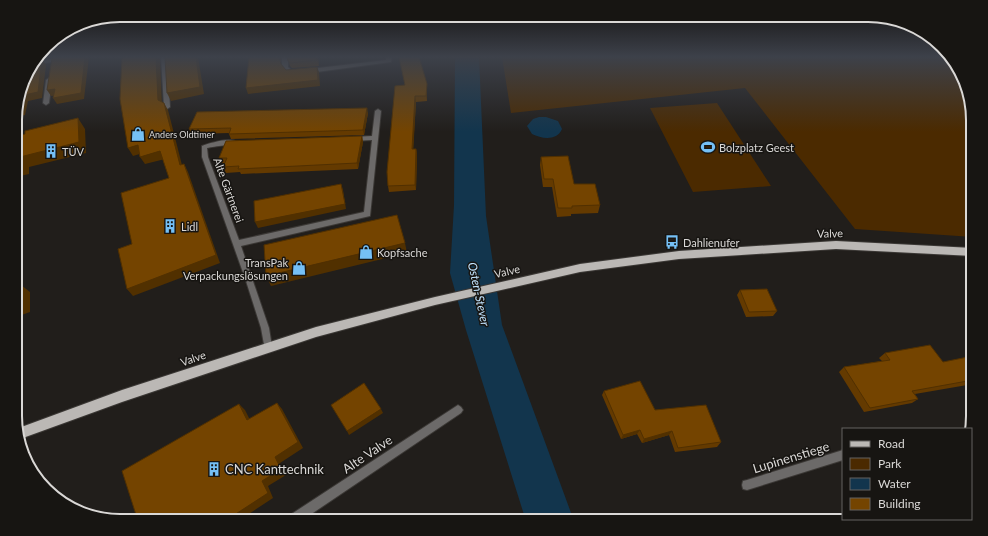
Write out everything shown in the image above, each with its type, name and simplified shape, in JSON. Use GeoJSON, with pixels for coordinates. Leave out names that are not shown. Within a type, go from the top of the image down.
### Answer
{"type":"FeatureCollection","features":[{"type":"Feature","properties":{"kind":"main road","name":"Valve"},"geometry":{"type":"LineString","coordinates":[[24,432],[268,347],[316,332],[435,301],[580,268],[634,260],[748,249],[836,245],[966,252]]}},
{"type":"Feature","properties":{"kind":"street"},"geometry":{"type":"LineString","coordinates":[[46,103],[49,82]]}},
{"type":"Feature","properties":{"kind":"street"},"geometry":{"type":"LineString","coordinates":[[166,82],[167,107]]}},
{"type":"Feature","properties":{"kind":"street"},"geometry":{"type":"LineString","coordinates":[[236,244],[367,214],[378,111]]}},
{"type":"Feature","properties":{"kind":"street"},"geometry":{"type":"LineString","coordinates":[[344,139],[375,138]]}},
{"type":"Feature","properties":{"kind":"street","name":"Alte Gärtnerei"},"geometry":{"type":"LineString","coordinates":[[243,142],[220,143],[204,147],[205,157],[265,328],[268,347]]}},
{"type":"Feature","properties":{"kind":"street","name":"Alte Valve"},"geometry":{"type":"LineString","coordinates":[[302,514],[458,410]]}},
{"type":"Feature","properties":{"kind":"street","name":"Lupinenstiege"},"geometry":{"type":"LineString","coordinates":[[746,485],[842,455]]}},
{"type":"Feature","properties":{"kind":"green space"},"geometry":{"type":"Polygon","coordinates":[[[506,82],[959,82],[963,95],[966,120],[966,237],[855,229],[745,88],[511,113],[506,82]]]}},
{"type":"Feature","properties":{"kind":"green space","name":"Bolzplatz Geest"},"geometry":{"type":"Polygon","coordinates":[[[717,103],[771,186],[693,192],[650,108],[717,103]]]}},
{"type":"Feature","properties":{"kind":"water","name":"Osten-Stever"},"geometry":{"type":"Polygon","coordinates":[[[455,82],[480,82],[486,216],[502,325],[571,514],[524,514],[466,330],[450,273],[454,205],[455,82]]]}},
{"type":"Feature","properties":{"kind":"water"},"geometry":{"type":"Polygon","coordinates":[[[546,117],[558,121],[562,129],[560,133],[557,136],[549,138],[532,134],[527,126],[533,119],[546,117]]]}},
{"type":"Feature","properties":{"kind":"building"},"geometry":{"type":"Polygon","coordinates":[[[30,82],[39,82],[38,92],[25,95],[30,82]]]}},
{"type":"Feature","properties":{"kind":"building"},"geometry":{"type":"Polygon","coordinates":[[[48,82],[82,82],[81,93],[53,98],[55,89],[47,90],[48,82]]]}},
{"type":"Feature","properties":{"kind":"building"},"geometry":{"type":"Polygon","coordinates":[[[121,82],[157,82],[158,100],[164,103],[180,165],[184,164],[216,255],[127,289],[118,249],[132,244],[121,193],[169,178],[160,151],[140,157],[138,145],[128,148],[120,99],[121,82]]]}},
{"type":"Feature","properties":{"kind":"building"},"geometry":{"type":"Polygon","coordinates":[[[166,82],[199,82],[200,87],[167,93],[166,82]]]}},
{"type":"Feature","properties":{"kind":"building"},"geometry":{"type":"Polygon","coordinates":[[[247,82],[300,82],[246,88],[247,82]]]}},
{"type":"Feature","properties":{"kind":"building"},"geometry":{"type":"Polygon","coordinates":[[[404,82],[426,82],[427,84],[426,96],[415,96],[412,149],[416,149],[415,185],[388,186],[387,172],[395,86],[405,85],[404,82]]]}},
{"type":"Feature","properties":{"kind":"building"},"geometry":{"type":"Polygon","coordinates":[[[367,108],[363,130],[229,134],[231,128],[189,129],[197,112],[367,108]]]}},
{"type":"Feature","properties":{"kind":"building"},"geometry":{"type":"Polygon","coordinates":[[[78,118],[79,142],[22,156],[22,135],[25,134],[25,131],[78,118]]]}},
{"type":"Feature","properties":{"kind":"building"},"geometry":{"type":"Polygon","coordinates":[[[362,136],[357,163],[238,169],[239,166],[223,167],[227,158],[219,158],[226,141],[362,136]]]}},
{"type":"Feature","properties":{"kind":"building"},"geometry":{"type":"Polygon","coordinates":[[[568,156],[574,184],[595,184],[600,205],[558,208],[553,179],[544,179],[541,157],[568,156]]]}},
{"type":"Feature","properties":{"kind":"building"},"geometry":{"type":"Polygon","coordinates":[[[341,184],[345,204],[255,222],[254,201],[341,184]]]}},
{"type":"Feature","properties":{"kind":"building"},"geometry":{"type":"Polygon","coordinates":[[[397,215],[405,243],[266,276],[264,245],[397,215]]]}},
{"type":"Feature","properties":{"kind":"building"},"geometry":{"type":"Polygon","coordinates":[[[767,289],[777,311],[749,312],[740,290],[767,289]]]}},
{"type":"Feature","properties":{"kind":"building"},"geometry":{"type":"Polygon","coordinates":[[[930,345],[943,362],[966,357],[966,381],[912,391],[918,399],[870,408],[844,367],[890,360],[885,353],[930,345]]]}},
{"type":"Feature","properties":{"kind":"building"},"geometry":{"type":"Polygon","coordinates":[[[640,381],[655,410],[706,405],[721,442],[678,448],[672,431],[644,439],[640,430],[623,435],[604,391],[640,381]]]}},
{"type":"Feature","properties":{"kind":"building"},"geometry":{"type":"Polygon","coordinates":[[[364,383],[381,409],[347,431],[331,405],[364,383]]]}},
{"type":"Feature","properties":{"kind":"building","name":"CNC Kanttechnik"},"geometry":{"type":"Polygon","coordinates":[[[277,403],[298,442],[275,457],[281,469],[262,481],[268,493],[236,514],[136,514],[122,471],[239,404],[247,420],[277,403]]]}},
{"type":"Feature","properties":{"kind":"place","name":"Anders Oldtimer"},"geometry":{"type":"Point","coordinates":[138,134]}},
{"type":"Feature","properties":{"kind":"place","name":"Bolzplatz Geest"},"geometry":{"type":"Point","coordinates":[708,147]}},
{"type":"Feature","properties":{"kind":"place","name":"TÜV"},"geometry":{"type":"Point","coordinates":[51,151]}},
{"type":"Feature","properties":{"kind":"place","name":"Lidl"},"geometry":{"type":"Point","coordinates":[170,226]}},
{"type":"Feature","properties":{"kind":"place","name":"Dahlienufer"},"geometry":{"type":"Point","coordinates":[672,242]}},
{"type":"Feature","properties":{"kind":"place","name":"Kopfsache"},"geometry":{"type":"Point","coordinates":[366,252]}},
{"type":"Feature","properties":{"kind":"place","name":"TransPak Verpackungslösungen"},"geometry":{"type":"Point","coordinates":[299,268]}},
{"type":"Feature","properties":{"kind":"place","name":"CNC Kanttechnik"},"geometry":{"type":"Point","coordinates":[214,469]}}]}
